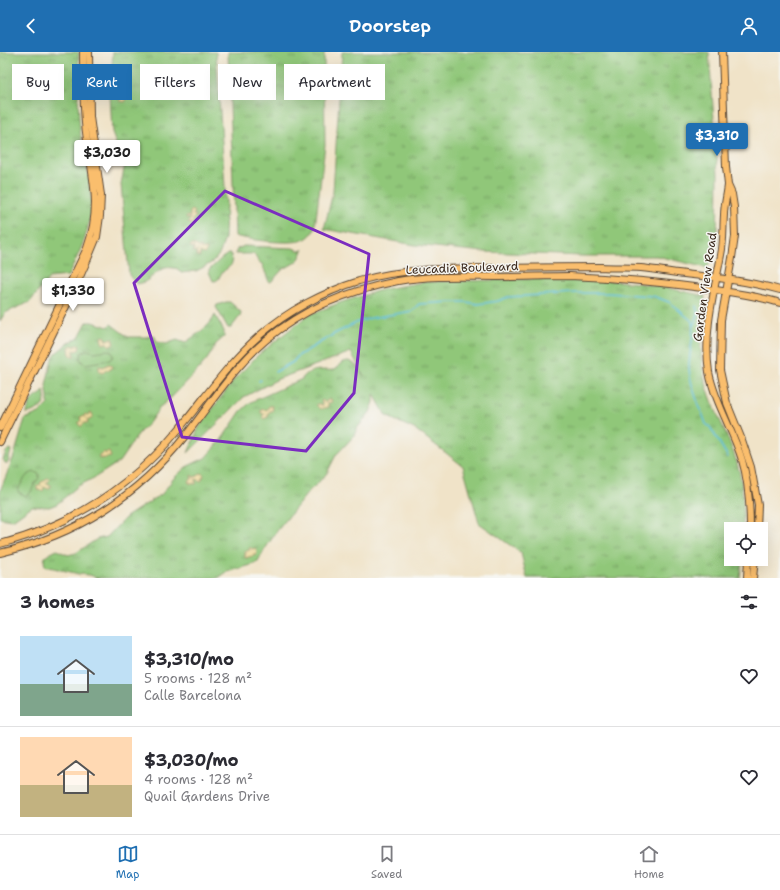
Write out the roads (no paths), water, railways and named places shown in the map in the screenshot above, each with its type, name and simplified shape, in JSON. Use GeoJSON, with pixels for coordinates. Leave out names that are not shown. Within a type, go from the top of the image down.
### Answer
{"type":"FeatureCollection","features":[{"type":"Feature","properties":{"kind":"main road"},"geometry":{"type":"LineString","coordinates":[[0,428],[88,248],[93,229],[96,197],[84,122],[83,52]]}},
{"type":"Feature","properties":{"kind":"main road"},"geometry":{"type":"LineString","coordinates":[[0,442],[75,288],[97,237],[101,195],[90,117],[89,52]]}},
{"type":"Feature","properties":{"kind":"main road","name":"Garden View Road"},"geometry":{"type":"LineString","coordinates":[[722,52],[728,185],[721,254],[708,330],[708,348],[710,372],[716,398],[742,460],[750,498],[750,522]]}},
{"type":"Feature","properties":{"kind":"main road","name":"Garden View Road"},"geometry":{"type":"LineString","coordinates":[[728,185],[732,194],[734,207],[735,236],[720,320],[720,370],[727,403],[751,467],[758,505],[757,522]]}},
{"type":"Feature","properties":{"kind":"main road","name":"Leucadia Boulevard"},"geometry":{"type":"LineString","coordinates":[[0,544],[42,531],[67,520],[96,504],[128,481],[149,463],[178,430],[236,358],[260,335],[285,317],[310,302],[337,289],[360,281],[398,272],[437,268],[639,268],[716,278],[780,290]]}},
{"type":"Feature","properties":{"kind":"main road","name":"Leucadia Boulevard"},"geometry":{"type":"LineString","coordinates":[[0,553],[46,540],[72,529],[102,512],[134,489],[155,470],[185,436],[242,364],[266,340],[314,308],[365,288],[400,281],[437,278],[569,276],[638,280],[714,290],[762,298],[780,303]]}},
{"type":"Feature","properties":{"kind":"main road"},"geometry":{"type":"LineString","coordinates":[[746,578],[747,566]]}},
{"type":"Feature","properties":{"kind":"main road"},"geometry":{"type":"LineString","coordinates":[[753,578],[754,566]]}},
{"type":"Feature","properties":{"kind":"waterway"},"geometry":{"type":"LineString","coordinates":[[275,372],[293,362],[298,356],[334,334],[358,322],[371,318],[412,311],[419,304],[451,302],[478,304],[498,301],[508,297],[573,293],[608,293],[653,296],[669,302],[692,321],[693,332],[689,361],[691,382],[706,424],[710,427],[728,457]]}},
{"type":"Feature","properties":{"kind":"waterway"},"geometry":{"type":"LineString","coordinates":[[693,326],[698,315],[696,306]]}}]}
